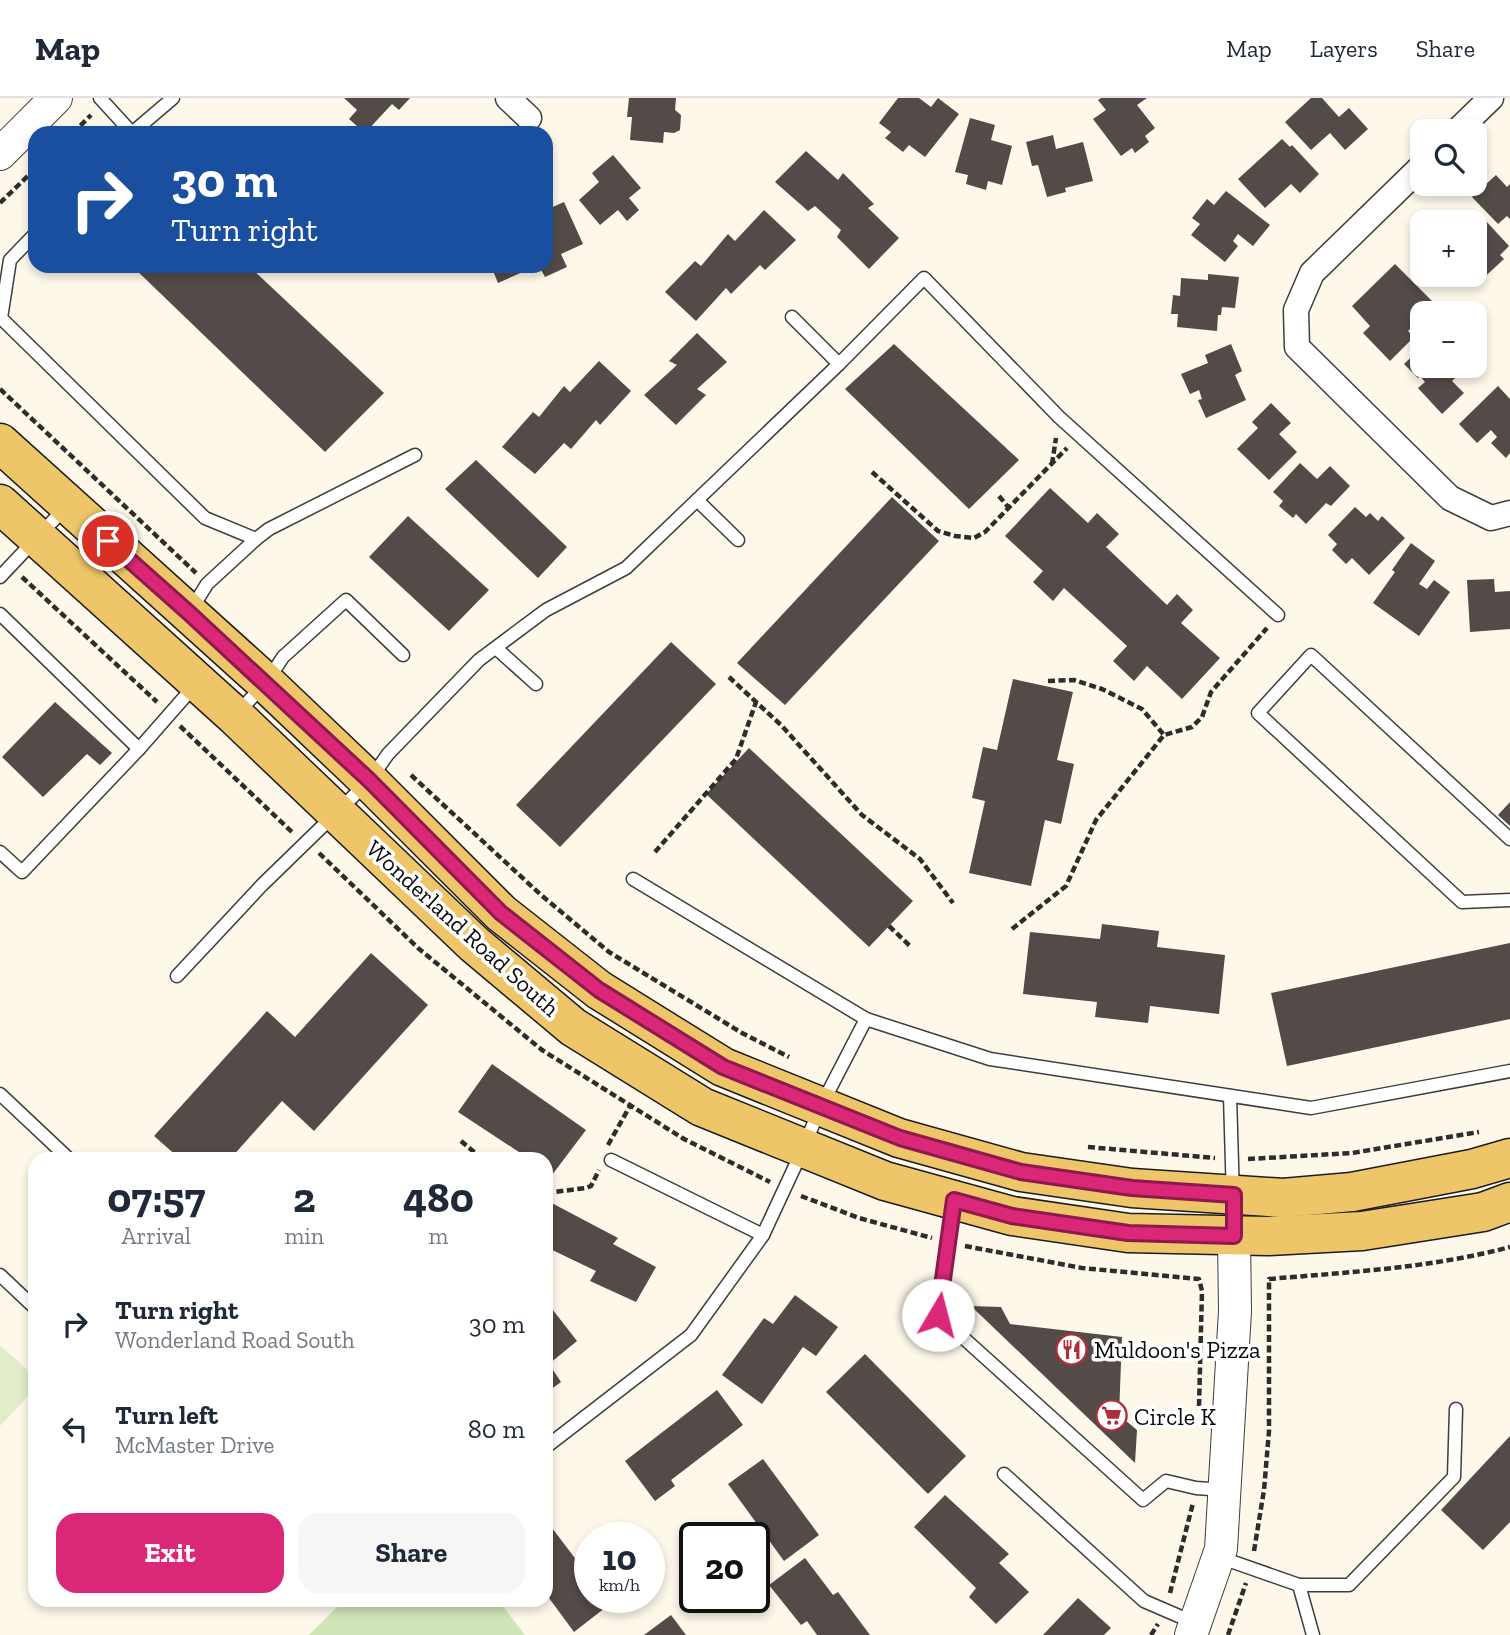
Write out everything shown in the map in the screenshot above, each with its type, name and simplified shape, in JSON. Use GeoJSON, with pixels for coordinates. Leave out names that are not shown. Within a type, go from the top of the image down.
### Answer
{"type":"FeatureCollection","features":[{"type":"Feature","properties":{"kind":"main road","name":"Wonderland Road South"},"geometry":{"type":"LineString","coordinates":[[0,443],[67,505],[198,598],[266,683],[369,780],[501,913],[599,990],[723,1067],[827,1094],[900,1138],[1021,1172],[1132,1188],[1233,1177],[1283,1198],[1352,1192],[1472,1169],[1498,1144]]}},
{"type":"Feature","properties":{"kind":"main road","name":"Wonderland Road South"},"geometry":{"type":"LineString","coordinates":[[0,504],[235,716],[474,944],[573,1027],[702,1107],[885,1181],[1012,1216],[1128,1233],[1234,1236],[1362,1230],[1483,1212],[1510,1202]]}},
{"type":"Feature","properties":{"kind":"street"},"geometry":{"type":"LineString","coordinates":[[0,154],[55,98]]}},
{"type":"Feature","properties":{"kind":"street"},"geometry":{"type":"LineString","coordinates":[[508,98],[529,118]]}},
{"type":"Feature","properties":{"kind":"street"},"geometry":{"type":"LineString","coordinates":[[1469,119],[1491,98]]}},
{"type":"Feature","properties":{"kind":"street"},"geometry":{"type":"LineString","coordinates":[[1410,178],[1312,273],[1296,310],[1297,347],[1451,498],[1491,517],[1510,513]]}},
{"type":"Feature","properties":{"kind":"street"},"geometry":{"type":"LineString","coordinates":[[1193,1629],[1221,1549],[1211,1489],[1235,1311],[1234,1236]]}},
{"type":"Feature","properties":{"kind":"lane"},"geometry":{"type":"LineString","coordinates":[[100,98],[126,126]]}},
{"type":"Feature","properties":{"kind":"lane"},"geometry":{"type":"LineString","coordinates":[[140,126],[173,98]]}},
{"type":"Feature","properties":{"kind":"lane"},"geometry":{"type":"LineString","coordinates":[[28,241],[10,260],[1,318],[205,518],[256,539]]}},
{"type":"Feature","properties":{"kind":"lane"},"geometry":{"type":"LineString","coordinates":[[177,976],[262,885],[338,813],[369,780],[388,754],[479,660],[546,610],[626,568],[839,364],[924,278],[1059,417],[1278,615]]}},
{"type":"Feature","properties":{"kind":"lane"},"geometry":{"type":"LineString","coordinates":[[792,317],[839,364]]}},
{"type":"Feature","properties":{"kind":"lane"},"geometry":{"type":"LineString","coordinates":[[198,598],[256,539],[269,530],[415,455]]}},
{"type":"Feature","properties":{"kind":"lane"},"geometry":{"type":"LineString","coordinates":[[696,500],[738,540]]}},
{"type":"Feature","properties":{"kind":"lane"},"geometry":{"type":"LineString","coordinates":[[0,577],[67,505]]}},
{"type":"Feature","properties":{"kind":"lane"},"geometry":{"type":"LineString","coordinates":[[235,716],[266,683],[283,657],[346,600],[404,654]]}},
{"type":"Feature","properties":{"kind":"lane"},"geometry":{"type":"LineString","coordinates":[[0,614],[139,749]]}},
{"type":"Feature","properties":{"kind":"lane"},"geometry":{"type":"LineString","coordinates":[[496,648],[536,684]]}},
{"type":"Feature","properties":{"kind":"lane"},"geometry":{"type":"LineString","coordinates":[[1510,839],[1311,655],[1258,713],[1462,902],[1510,900]]}},
{"type":"Feature","properties":{"kind":"lane"},"geometry":{"type":"LineString","coordinates":[[0,852],[22,872],[139,749],[198,682]]}},
{"type":"Feature","properties":{"kind":"lane"},"geometry":{"type":"LineString","coordinates":[[633,879],[866,1019],[990,1059],[1311,1108],[1510,1071]]}},
{"type":"Feature","properties":{"kind":"lane"},"geometry":{"type":"LineString","coordinates":[[553,1442],[691,1335],[763,1235],[827,1094],[866,1019]]}},
{"type":"Feature","properties":{"kind":"lane"},"geometry":{"type":"LineString","coordinates":[[0,1094],[62,1152]]}},
{"type":"Feature","properties":{"kind":"lane"},"geometry":{"type":"LineString","coordinates":[[1230,1096],[1234,1236]]}},
{"type":"Feature","properties":{"kind":"lane"},"geometry":{"type":"LineString","coordinates":[[611,1160],[763,1235]]}},
{"type":"Feature","properties":{"kind":"lane"},"geometry":{"type":"LineString","coordinates":[[954,1200],[938,1315],[1143,1500],[1166,1481],[1211,1489]]}},
{"type":"Feature","properties":{"kind":"lane"},"geometry":{"type":"LineString","coordinates":[[0,1275],[28,1301]]}},
{"type":"Feature","properties":{"kind":"lane"},"geometry":{"type":"LineString","coordinates":[[1219,1557],[1299,1585],[1349,1585],[1454,1476],[1456,1409]]}},
{"type":"Feature","properties":{"kind":"lane"},"geometry":{"type":"LineString","coordinates":[[1004,1474],[1144,1601],[1165,1610],[1193,1629]]}},
{"type":"Feature","properties":{"kind":"lane"},"geometry":{"type":"LineString","coordinates":[[1299,1585],[1313,1635]]}},
{"type":"Feature","properties":{"kind":"path"},"geometry":{"type":"LineString","coordinates":[[0,203],[28,176]]}},
{"type":"Feature","properties":{"kind":"path"},"geometry":{"type":"LineString","coordinates":[[0,389],[198,598]]}},
{"type":"Feature","properties":{"kind":"path"},"geometry":{"type":"LineString","coordinates":[[872,472],[938,531],[974,538],[985,532],[1080,434]]}},
{"type":"Feature","properties":{"kind":"path"},"geometry":{"type":"LineString","coordinates":[[999,496],[1009,508]]}},
{"type":"Feature","properties":{"kind":"path"},"geometry":{"type":"LineString","coordinates":[[17,573],[306,844],[320,854]]}},
{"type":"Feature","properties":{"kind":"path"},"geometry":{"type":"LineString","coordinates":[[1012,929],[1066,886],[1096,820],[1164,736],[1192,727],[1202,717],[1211,692],[1278,615]]}},
{"type":"Feature","properties":{"kind":"path"},"geometry":{"type":"LineString","coordinates":[[729,677],[781,725],[863,815],[920,859],[953,903]]}},
{"type":"Feature","properties":{"kind":"path"},"geometry":{"type":"LineString","coordinates":[[1048,681],[1074,680],[1102,689],[1142,709],[1164,736]]}},
{"type":"Feature","properties":{"kind":"path"},"geometry":{"type":"LineString","coordinates":[[655,852],[736,758],[756,702]]}},
{"type":"Feature","properties":{"kind":"path"},"geometry":{"type":"LineString","coordinates":[[409,773],[540,894],[609,952],[742,1033],[827,1094]]}},
{"type":"Feature","properties":{"kind":"path"},"geometry":{"type":"LineString","coordinates":[[889,926],[910,946]]}},
{"type":"Feature","properties":{"kind":"path"},"geometry":{"type":"LineString","coordinates":[[1086,1147],[1200,1158],[1233,1177],[1268,1159],[1352,1153],[1435,1140],[1498,1144]]}},
{"type":"Feature","properties":{"kind":"path"},"geometry":{"type":"LineString","coordinates":[[461,1141],[474,1152]]}},
{"type":"Feature","properties":{"kind":"path"},"geometry":{"type":"LineString","coordinates":[[784,1189],[859,1218],[948,1242],[1082,1268],[1199,1279],[1202,1292],[1199,1410]]}},
{"type":"Feature","properties":{"kind":"path"},"geometry":{"type":"LineString","coordinates":[[1228,1635],[1250,1568],[1264,1490],[1269,1431],[1269,1279],[1391,1269],[1484,1254],[1510,1247]]}},
{"type":"Feature","properties":{"kind":"path"},"geometry":{"type":"LineString","coordinates":[[1165,1610],[1211,1489]]}},
{"type":"Feature","properties":{"kind":"green space"},"geometry":{"type":"Polygon","coordinates":[[[0,1345],[28,1371],[28,1396],[0,1426],[0,1345]]]}},
{"type":"Feature","properties":{"kind":"green space"},"geometry":{"type":"Polygon","coordinates":[[[337,1607],[503,1607],[525,1635],[309,1635],[337,1607]]]}},
{"type":"Feature","properties":{"kind":"building"},"geometry":{"type":"Polygon","coordinates":[[[344,98],[410,98],[399,110],[392,104],[372,126],[357,126],[349,119],[357,110],[344,98]]]}},
{"type":"Feature","properties":{"kind":"building"},"geometry":{"type":"Polygon","coordinates":[[[629,98],[676,98],[675,110],[681,115],[680,130],[674,133],[664,132],[663,143],[630,140],[632,117],[627,117],[629,98]]]}},
{"type":"Feature","properties":{"kind":"building"},"geometry":{"type":"Polygon","coordinates":[[[898,98],[919,98],[931,107],[938,98],[959,114],[925,157],[909,145],[903,152],[885,138],[891,132],[879,123],[898,98]]]}},
{"type":"Feature","properties":{"kind":"building"},"geometry":{"type":"Polygon","coordinates":[[[1147,98],[1137,105],[1155,128],[1145,136],[1149,142],[1135,153],[1132,148],[1121,156],[1093,119],[1106,110],[1098,100],[1147,98]]]}},
{"type":"Feature","properties":{"kind":"building"},"geometry":{"type":"Polygon","coordinates":[[[1311,98],[1322,98],[1339,117],[1349,108],[1368,129],[1345,150],[1330,133],[1311,150],[1285,122],[1311,98]]]}},
{"type":"Feature","properties":{"kind":"building"},"geometry":{"type":"Polygon","coordinates":[[[970,118],[995,125],[991,140],[1012,146],[1002,185],[988,181],[986,190],[966,184],[968,175],[955,172],[970,118]]]}},
{"type":"Feature","properties":{"kind":"building"},"geometry":{"type":"Polygon","coordinates":[[[1053,135],[1056,149],[1083,142],[1093,181],[1065,188],[1066,192],[1047,197],[1038,165],[1032,166],[1026,142],[1053,135]]]}},
{"type":"Feature","properties":{"kind":"building"},"geometry":{"type":"Polygon","coordinates":[[[1282,139],[1290,147],[1292,145],[1319,174],[1300,193],[1291,184],[1265,208],[1238,179],[1282,139]]]}},
{"type":"Feature","properties":{"kind":"building"},"geometry":{"type":"Polygon","coordinates":[[[806,151],[838,180],[843,173],[874,204],[868,208],[899,238],[869,269],[837,237],[841,230],[815,206],[808,211],[775,182],[806,151]]]}},
{"type":"Feature","properties":{"kind":"building"},"geometry":{"type":"Polygon","coordinates":[[[613,155],[641,188],[629,198],[639,210],[627,221],[618,210],[600,225],[579,200],[599,182],[592,173],[613,155]]]}},
{"type":"Feature","properties":{"kind":"building"},"geometry":{"type":"Polygon","coordinates":[[[1496,175],[1507,187],[1510,184],[1510,219],[1507,216],[1498,224],[1472,197],[1487,196],[1487,183],[1496,175]]]}},
{"type":"Feature","properties":{"kind":"building"},"geometry":{"type":"Polygon","coordinates":[[[1226,191],[1270,225],[1253,246],[1238,234],[1233,241],[1238,246],[1225,262],[1191,235],[1200,224],[1192,218],[1207,199],[1214,205],[1226,191]]]}},
{"type":"Feature","properties":{"kind":"building"},"geometry":{"type":"Polygon","coordinates":[[[564,202],[583,244],[561,254],[567,267],[545,277],[543,273],[553,273],[553,207],[564,202]]]}},
{"type":"Feature","properties":{"kind":"building"},"geometry":{"type":"Polygon","coordinates":[[[764,210],[796,240],[765,270],[760,265],[731,294],[726,288],[696,321],[665,292],[695,261],[701,266],[728,234],[735,241],[764,210]]]}},
{"type":"Feature","properties":{"kind":"building"},"geometry":{"type":"Polygon","coordinates":[[[1487,222],[1509,246],[1500,255],[1504,259],[1487,275],[1487,222]]]}},
{"type":"Feature","properties":{"kind":"building"},"geometry":{"type":"Polygon","coordinates":[[[1395,264],[1410,279],[1410,287],[1418,287],[1432,301],[1410,301],[1410,341],[1390,361],[1363,333],[1370,326],[1352,306],[1395,264]]]}},
{"type":"Feature","properties":{"kind":"building"},"geometry":{"type":"Polygon","coordinates":[[[139,273],[256,273],[384,393],[325,452],[139,273]]]}},
{"type":"Feature","properties":{"kind":"building"},"geometry":{"type":"Polygon","coordinates":[[[494,273],[520,273],[498,283],[494,273]]]}},
{"type":"Feature","properties":{"kind":"building"},"geometry":{"type":"Polygon","coordinates":[[[1208,274],[1239,277],[1235,308],[1222,307],[1221,315],[1218,315],[1217,331],[1177,327],[1178,314],[1171,314],[1173,295],[1180,296],[1181,278],[1208,280],[1208,274]]]}},
{"type":"Feature","properties":{"kind":"building"},"geometry":{"type":"Polygon","coordinates":[[[697,333],[727,362],[697,389],[706,395],[676,425],[644,395],[677,365],[669,361],[697,333]]]}},
{"type":"Feature","properties":{"kind":"building"},"geometry":{"type":"Polygon","coordinates":[[[894,344],[1019,460],[969,509],[845,389],[894,344]]]}},
{"type":"Feature","properties":{"kind":"building"},"geometry":{"type":"Polygon","coordinates":[[[1231,344],[1242,371],[1235,375],[1246,400],[1206,418],[1198,400],[1202,399],[1199,390],[1190,394],[1181,374],[1208,363],[1205,355],[1231,344]]]}},
{"type":"Feature","properties":{"kind":"building"},"geometry":{"type":"Polygon","coordinates":[[[1410,358],[1410,370],[1404,364],[1410,358]]]}},
{"type":"Feature","properties":{"kind":"building"},"geometry":{"type":"Polygon","coordinates":[[[599,361],[631,391],[600,425],[596,420],[571,449],[564,443],[535,474],[502,447],[533,412],[539,417],[564,386],[570,392],[599,361]]]}},
{"type":"Feature","properties":{"kind":"building"},"geometry":{"type":"Polygon","coordinates":[[[1422,378],[1455,378],[1452,381],[1464,393],[1442,414],[1418,388],[1425,382],[1422,378]]]}},
{"type":"Feature","properties":{"kind":"building"},"geometry":{"type":"Polygon","coordinates":[[[1498,386],[1510,399],[1510,453],[1506,458],[1491,443],[1497,437],[1491,430],[1477,443],[1459,424],[1498,386]]]}},
{"type":"Feature","properties":{"kind":"building"},"geometry":{"type":"Polygon","coordinates":[[[1271,403],[1291,423],[1279,434],[1297,452],[1269,480],[1237,449],[1258,428],[1252,422],[1271,403]]]}},
{"type":"Feature","properties":{"kind":"building"},"geometry":{"type":"Polygon","coordinates":[[[476,460],[567,547],[538,578],[445,489],[476,460]]]}},
{"type":"Feature","properties":{"kind":"building"},"geometry":{"type":"Polygon","coordinates":[[[1300,463],[1317,479],[1330,466],[1350,486],[1331,506],[1326,503],[1306,524],[1296,514],[1293,518],[1279,506],[1283,501],[1273,492],[1300,463]]]}},
{"type":"Feature","properties":{"kind":"building"},"geometry":{"type":"Polygon","coordinates":[[[1050,488],[1088,523],[1097,513],[1119,534],[1106,547],[1167,605],[1177,594],[1193,610],[1181,623],[1220,658],[1182,699],[1147,666],[1134,681],[1113,661],[1127,646],[1064,588],[1053,601],[1033,582],[1043,571],[1005,536],[1050,488]]]}},
{"type":"Feature","properties":{"kind":"building"},"geometry":{"type":"Polygon","coordinates":[[[892,497],[939,541],[785,705],[737,663],[892,497]]]}},
{"type":"Feature","properties":{"kind":"building"},"geometry":{"type":"Polygon","coordinates":[[[1355,507],[1366,517],[1370,513],[1378,521],[1382,516],[1405,538],[1369,575],[1352,558],[1346,564],[1332,550],[1337,544],[1328,535],[1355,507]]]}},
{"type":"Feature","properties":{"kind":"building"},"geometry":{"type":"Polygon","coordinates":[[[408,516],[489,590],[449,631],[369,557],[408,516]]]}},
{"type":"Feature","properties":{"kind":"building"},"geometry":{"type":"Polygon","coordinates":[[[1411,543],[1435,561],[1419,584],[1427,589],[1434,580],[1450,592],[1419,636],[1373,603],[1411,543]]]}},
{"type":"Feature","properties":{"kind":"building"},"geometry":{"type":"Polygon","coordinates":[[[1494,579],[1495,592],[1510,591],[1510,629],[1470,632],[1467,580],[1494,579]]]}},
{"type":"Feature","properties":{"kind":"building"},"geometry":{"type":"Polygon","coordinates":[[[671,642],[716,684],[560,847],[516,805],[671,642]]]}},
{"type":"Feature","properties":{"kind":"building"},"geometry":{"type":"Polygon","coordinates":[[[1013,679],[1073,692],[1057,760],[1074,764],[1061,824],[1045,820],[1031,886],[969,873],[985,801],[972,798],[983,747],[997,750],[1013,679]]]}},
{"type":"Feature","properties":{"kind":"building"},"geometry":{"type":"Polygon","coordinates":[[[55,702],[112,753],[100,765],[87,754],[43,797],[2,757],[55,702]]]}},
{"type":"Feature","properties":{"kind":"building"},"geometry":{"type":"Polygon","coordinates":[[[749,748],[913,901],[869,947],[706,794],[749,748]]]}},
{"type":"Feature","properties":{"kind":"building"},"geometry":{"type":"Polygon","coordinates":[[[1510,802],[1510,826],[1498,815],[1510,802]]]}},
{"type":"Feature","properties":{"kind":"building"},"geometry":{"type":"Polygon","coordinates":[[[1102,924],[1159,931],[1157,947],[1225,955],[1219,1014],[1150,1006],[1148,1023],[1095,1017],[1097,1002],[1023,994],[1030,932],[1100,939],[1102,924]]]}},
{"type":"Feature","properties":{"kind":"building"},"geometry":{"type":"Polygon","coordinates":[[[1510,943],[1510,1019],[1287,1066],[1271,993],[1510,943]]]}},
{"type":"Feature","properties":{"kind":"building"},"geometry":{"type":"Polygon","coordinates":[[[371,953],[428,1005],[314,1131],[282,1101],[236,1152],[172,1152],[154,1136],[267,1011],[295,1037],[371,953]]]}},
{"type":"Feature","properties":{"kind":"building"},"geometry":{"type":"Polygon","coordinates":[[[492,1064],[586,1130],[553,1174],[553,1152],[519,1152],[458,1112],[492,1064]]]}},
{"type":"Feature","properties":{"kind":"building"},"geometry":{"type":"Polygon","coordinates":[[[553,1204],[618,1238],[613,1244],[656,1267],[636,1302],[590,1281],[596,1271],[553,1250],[553,1204]]]}},
{"type":"Feature","properties":{"kind":"building"},"geometry":{"type":"Polygon","coordinates":[[[795,1295],[838,1327],[816,1356],[803,1347],[762,1404],[722,1375],[764,1318],[773,1324],[795,1295]]]}},
{"type":"Feature","properties":{"kind":"building"},"geometry":{"type":"Polygon","coordinates":[[[971,1306],[1001,1307],[1010,1324],[1122,1337],[1119,1415],[1137,1430],[1135,1463],[971,1306]]]}},
{"type":"Feature","properties":{"kind":"building"},"geometry":{"type":"Polygon","coordinates":[[[553,1310],[577,1341],[553,1361],[553,1310]]]}},
{"type":"Feature","properties":{"kind":"building"},"geometry":{"type":"Polygon","coordinates":[[[865,1354],[966,1456],[928,1494],[826,1392],[865,1354]]]}},
{"type":"Feature","properties":{"kind":"building"},"geometry":{"type":"Polygon","coordinates":[[[553,1370],[561,1382],[553,1388],[553,1370]]]}},
{"type":"Feature","properties":{"kind":"building"},"geometry":{"type":"Polygon","coordinates":[[[717,1390],[743,1425],[671,1480],[675,1486],[655,1501],[625,1461],[717,1390]]]}},
{"type":"Feature","properties":{"kind":"building"},"geometry":{"type":"Polygon","coordinates":[[[1510,1436],[1510,1522],[1483,1550],[1441,1510],[1510,1436]]]}},
{"type":"Feature","properties":{"kind":"building"},"geometry":{"type":"Polygon","coordinates":[[[763,1459],[819,1535],[784,1561],[770,1542],[770,1522],[756,1522],[728,1484],[763,1459]]]}},
{"type":"Feature","properties":{"kind":"building"},"geometry":{"type":"Polygon","coordinates":[[[945,1495],[1009,1554],[999,1563],[1029,1592],[996,1624],[969,1597],[976,1588],[914,1527],[945,1495]]]}},
{"type":"Feature","properties":{"kind":"building"},"geometry":{"type":"Polygon","coordinates":[[[553,1529],[574,1557],[574,1613],[598,1613],[574,1632],[553,1604],[553,1529]]]}},
{"type":"Feature","properties":{"kind":"building"},"geometry":{"type":"Polygon","coordinates":[[[805,1558],[833,1595],[838,1592],[870,1635],[817,1635],[807,1621],[801,1625],[770,1584],[805,1558]]]}},
{"type":"Feature","properties":{"kind":"building"},"geometry":{"type":"Polygon","coordinates":[[[1078,1598],[1111,1628],[1104,1635],[1043,1635],[1078,1598]]]}},
{"type":"Feature","properties":{"kind":"building"},"geometry":{"type":"Polygon","coordinates":[[[671,1615],[686,1635],[644,1635],[671,1615]]]}},
{"type":"Feature","properties":{"kind":"place","name":"Muldoon's Pizza"},"geometry":{"type":"Point","coordinates":[1071,1349]}},
{"type":"Feature","properties":{"kind":"place","name":"Circle K"},"geometry":{"type":"Point","coordinates":[1111,1416]}},
{"type":"Feature","properties":{"kind":"route"},"geometry":{"type":"LineString","coordinates":[[108,541],[369,780],[501,913],[599,990],[723,1067],[900,1138],[1021,1172],[1132,1188],[1234,1195],[1234,1236],[1128,1233],[1012,1216],[954,1200],[938,1315]]}}]}
